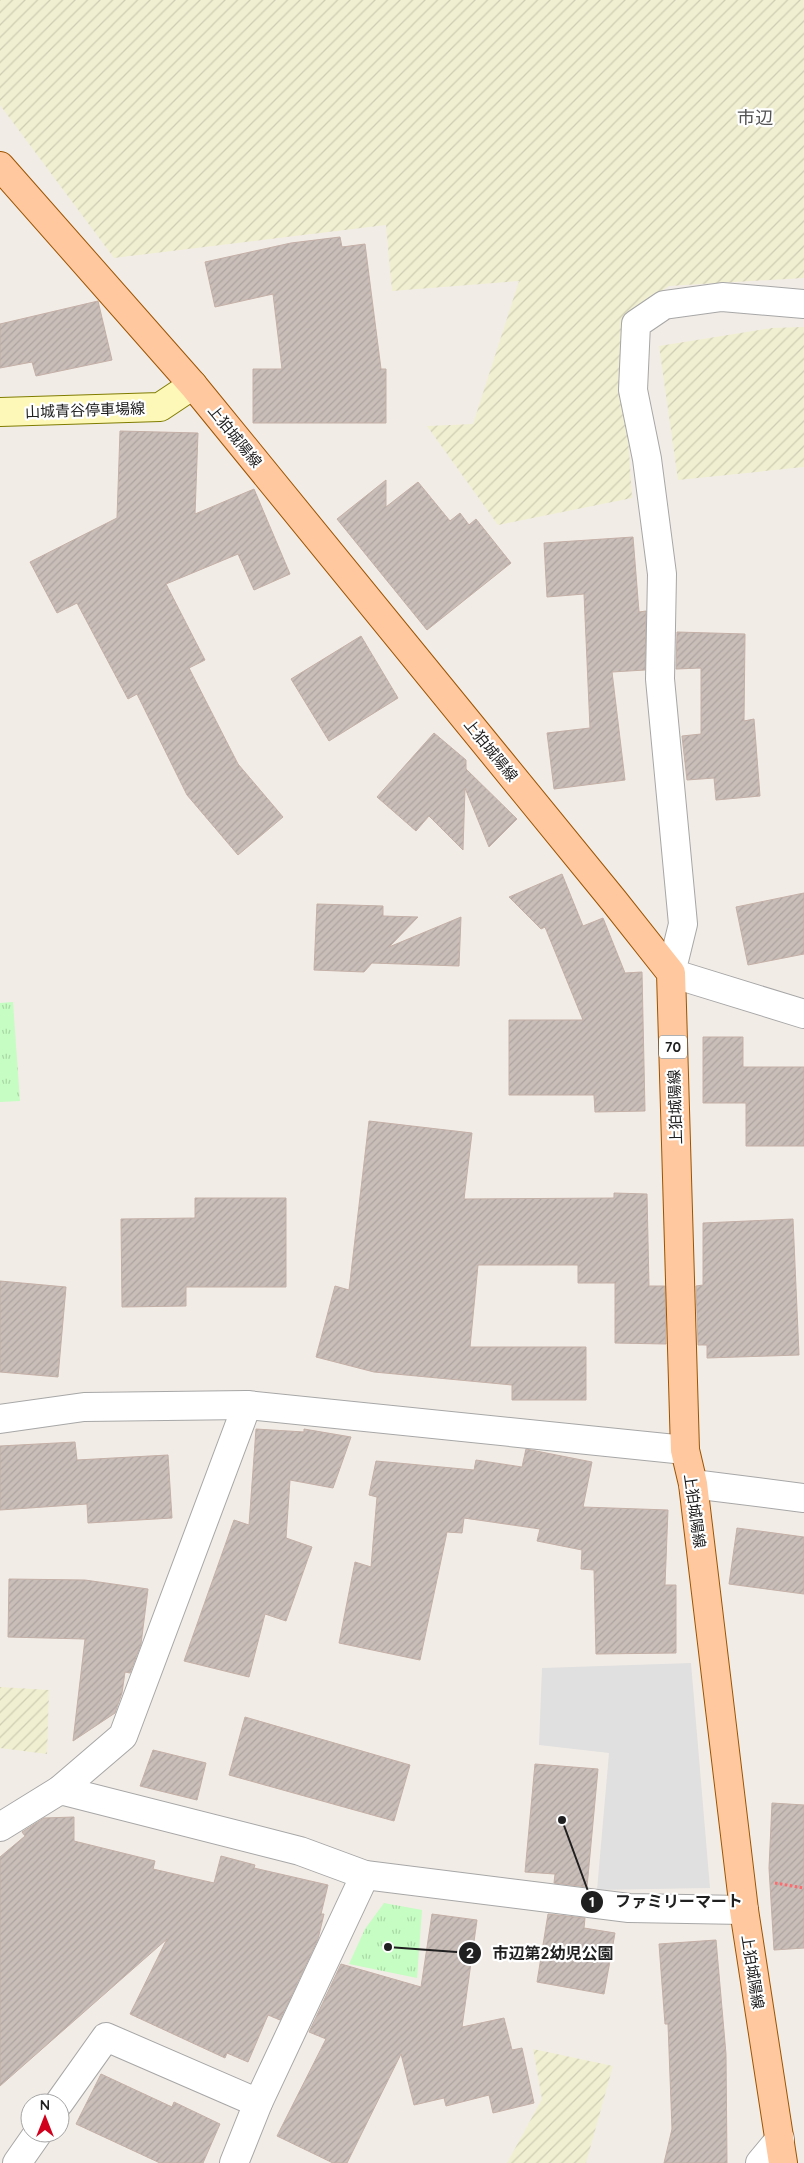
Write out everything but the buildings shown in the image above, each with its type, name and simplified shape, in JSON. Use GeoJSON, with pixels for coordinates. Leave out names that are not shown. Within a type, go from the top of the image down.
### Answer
{"type":"FeatureCollection","features":[{"type":"Feature","properties":{"kind":"main road","name":"上狛城陽線"},"geometry":{"type":"LineString","coordinates":[[0,166],[193,385],[614,901],[671,974],[685,1450],[693,1484],[744,1910],[782,2151]]}},
{"type":"Feature","properties":{"kind":"main road","name":"山城青谷停車場線"},"geometry":{"type":"LineString","coordinates":[[0,412],[160,407],[193,385]]}},
{"type":"Feature","properties":{"kind":"street"},"geometry":{"type":"LineString","coordinates":[[804,304],[722,297],[664,305],[636,324],[634,390],[647,459],[662,574],[660,679],[684,924],[671,974],[804,1014]]}},
{"type":"Feature","properties":{"kind":"street"},"geometry":{"type":"LineString","coordinates":[[0,1828],[60,1790],[123,1736],[247,1406]]}},
{"type":"Feature","properties":{"kind":"street"},"geometry":{"type":"LineString","coordinates":[[0,1419],[84,1407],[247,1406],[685,1450]]}},
{"type":"Feature","properties":{"kind":"street"},"geometry":{"type":"LineString","coordinates":[[693,1484],[804,1498]]}},
{"type":"Feature","properties":{"kind":"street"},"geometry":{"type":"LineString","coordinates":[[60,1790],[300,1851],[366,1875],[629,1908],[744,1910]]}},
{"type":"Feature","properties":{"kind":"street"},"geometry":{"type":"LineString","coordinates":[[234,2163],[258,2103],[366,1875]]}},
{"type":"Feature","properties":{"kind":"street"},"geometry":{"type":"LineString","coordinates":[[66,2093],[106,2037],[258,2103]]}},
{"type":"Feature","properties":{"kind":"street"},"geometry":{"type":"LineString","coordinates":[[17,2163],[31,2143]]}},
{"type":"Feature","properties":{"kind":"street"},"geometry":{"type":"LineString","coordinates":[[760,2163],[782,2151]]}},
{"type":"Feature","properties":{"kind":"shaded area"},"geometry":{"type":"Polygon","coordinates":[[[0,0],[804,0],[804,278],[669,286],[621,320],[632,498],[498,525],[427,426],[473,424],[519,281],[392,291],[386,225],[114,258],[0,105],[0,0]]]}},
{"type":"Feature","properties":{"kind":"shaded area"},"geometry":{"type":"Polygon","coordinates":[[[804,327],[804,467],[678,480],[659,346],[772,328],[804,327]]]}},
{"type":"Feature","properties":{"kind":"shaded area"},"geometry":{"type":"Polygon","coordinates":[[[691,1663],[710,1888],[597,1890],[609,1753],[539,1745],[542,1668],[691,1663]]]}},
{"type":"Feature","properties":{"kind":"shaded area"},"geometry":{"type":"Polygon","coordinates":[[[0,1687],[49,1690],[47,1754],[0,1748],[0,1687]]]}},
{"type":"Feature","properties":{"kind":"shaded area"},"geometry":{"type":"Polygon","coordinates":[[[533,2049],[613,2066],[586,2163],[507,2163],[542,2099],[533,2049]]]}},
{"type":"Feature","properties":{"kind":"green space"},"geometry":{"type":"Polygon","coordinates":[[[13,1002],[20,1101],[0,1102],[0,1003],[13,1002]]]}},
{"type":"Feature","properties":{"kind":"green space"},"geometry":{"type":"Polygon","coordinates":[[[384,1903],[422,1910],[417,1978],[349,1964],[365,1929],[384,1903]]]}},
{"type":"Feature","properties":{"kind":"place","name":"ファミリーマート"},"geometry":{"type":"Point","coordinates":[562,1820]}},
{"type":"Feature","properties":{"kind":"place","name":"市辺第2幼児公園"},"geometry":{"type":"Point","coordinates":[388,1947]}},
{"type":"Feature","properties":{"kind":"district","name":"市辺"},"geometry":{"type":"Point","coordinates":[755,117]}}]}
